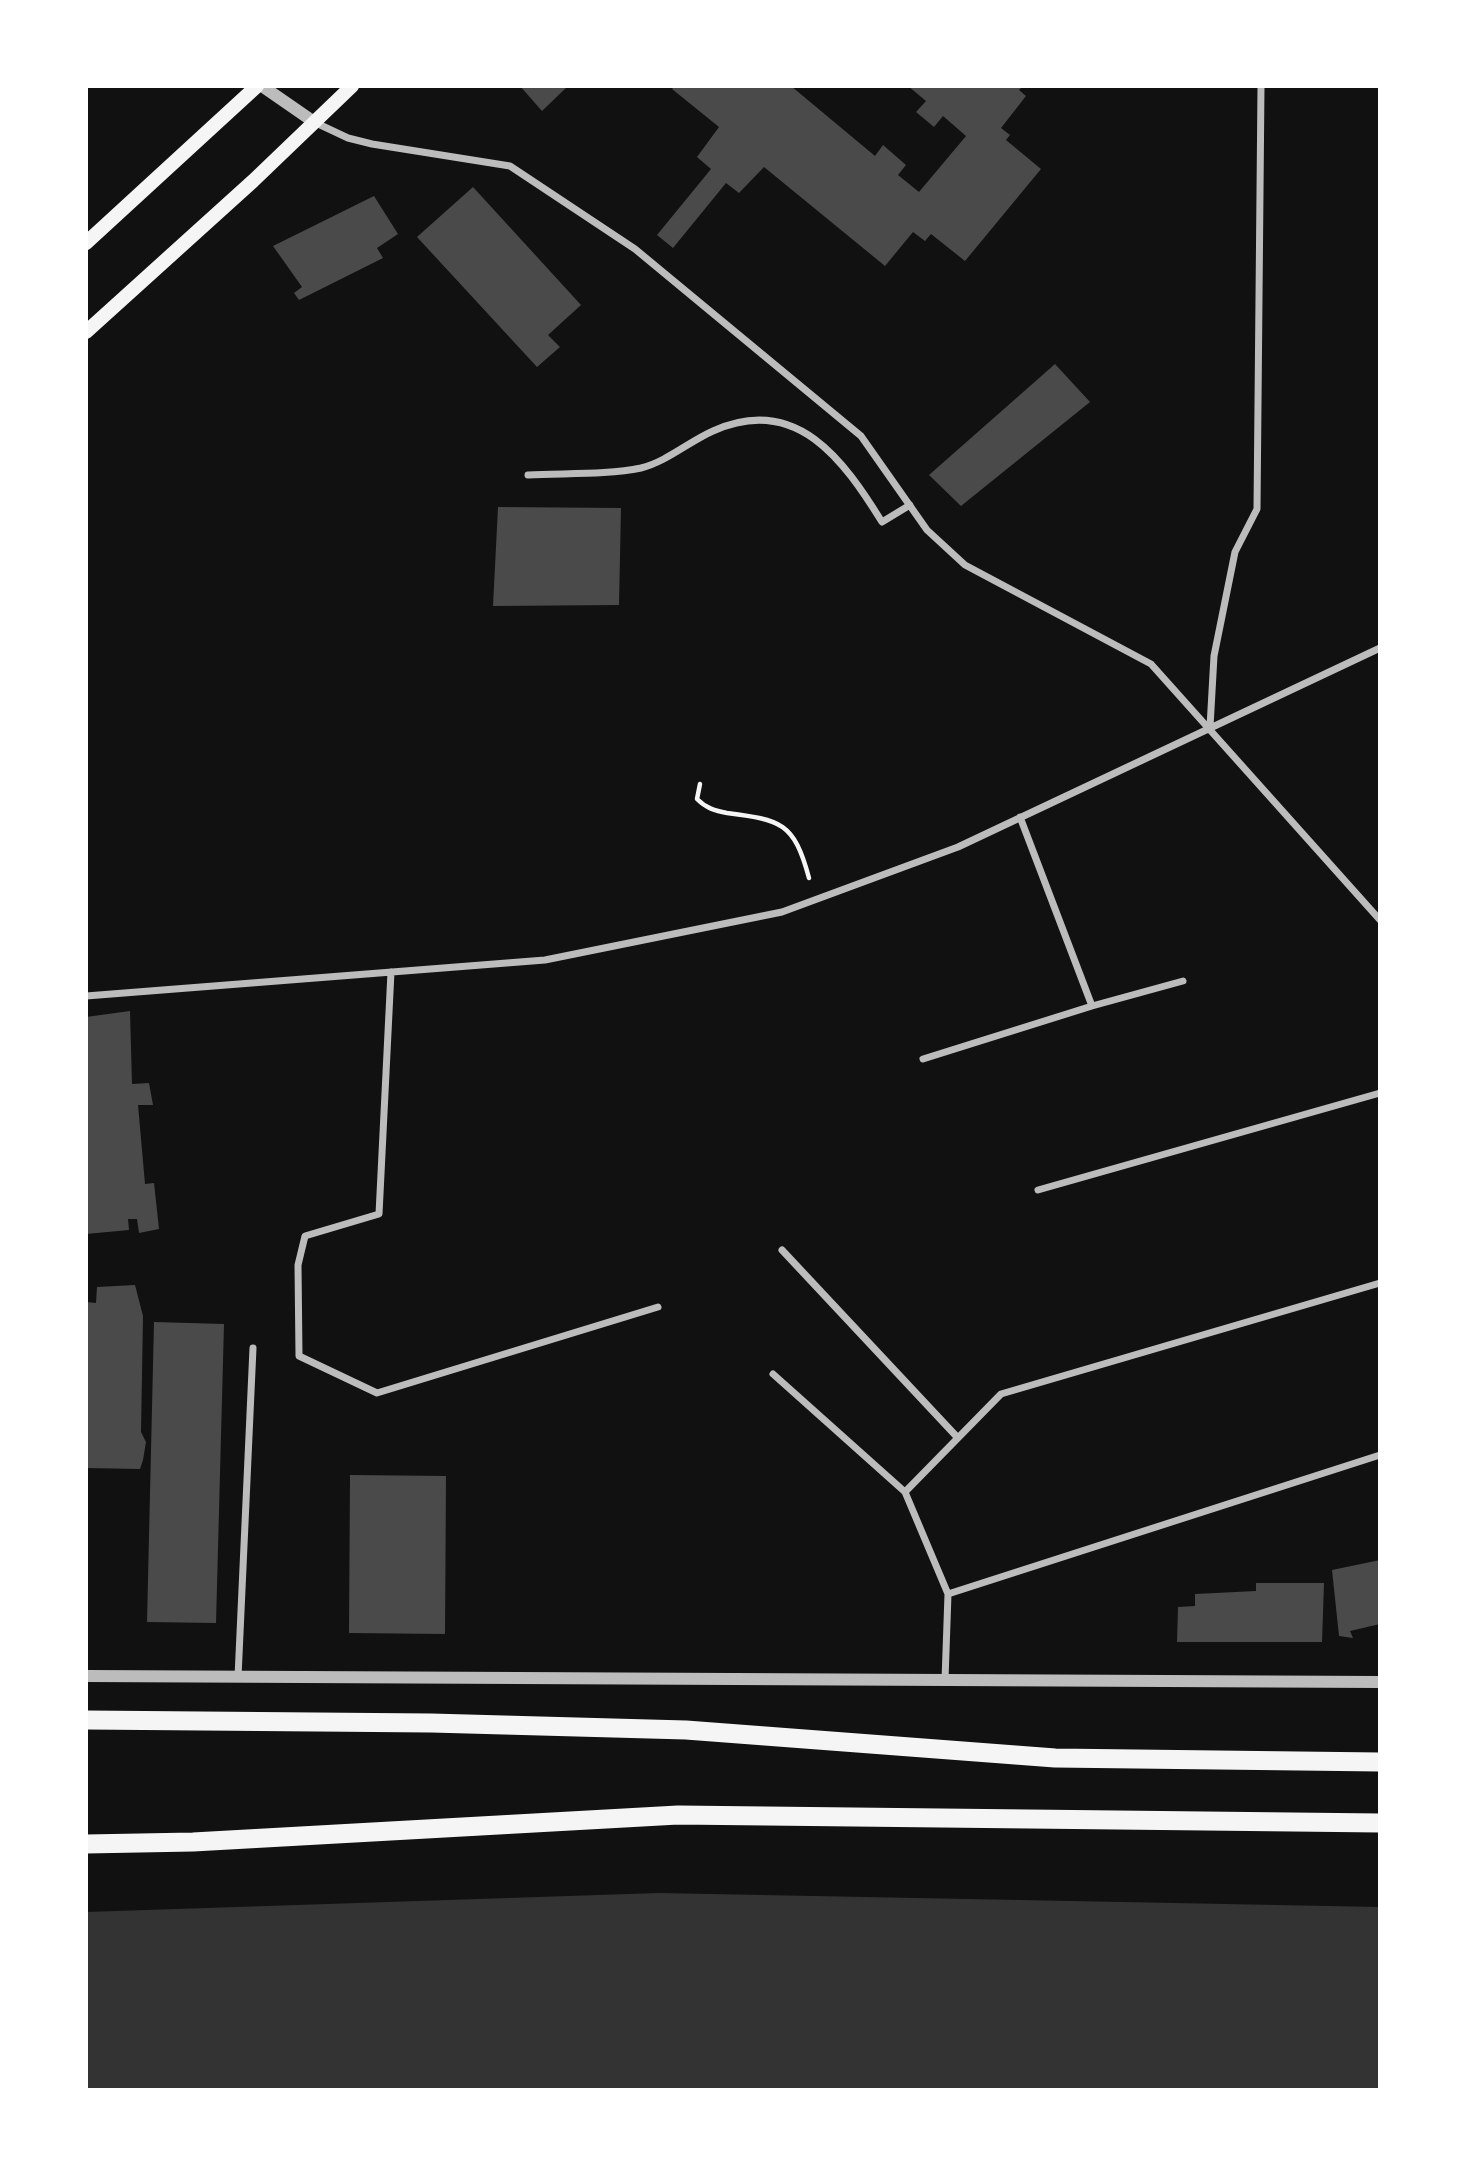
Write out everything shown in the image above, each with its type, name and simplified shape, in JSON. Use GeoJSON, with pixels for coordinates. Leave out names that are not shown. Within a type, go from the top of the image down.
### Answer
{"type":"FeatureCollection","features":[{"type":"Feature","properties":{"kind":"highway"},"geometry":{"type":"LineString","coordinates":[[86,1720],[431,1723],[686,1730],[1055,1758],[1380,1762]]}},
{"type":"Feature","properties":{"kind":"highway"},"geometry":{"type":"LineString","coordinates":[[86,1844],[193,1842],[678,1815],[1380,1822]]}},
{"type":"Feature","properties":{"kind":"main road"},"geometry":{"type":"LineString","coordinates":[[86,243],[257,86]]}},
{"type":"Feature","properties":{"kind":"main road"},"geometry":{"type":"LineString","coordinates":[[86,332],[352,86]]}},
{"type":"Feature","properties":{"kind":"street"},"geometry":{"type":"LineString","coordinates":[[262,86],[314,122],[348,138],[510,166],[635,250],[861,436],[927,530],[965,565],[1151,664],[1380,920]]}},
{"type":"Feature","properties":{"kind":"street"},"geometry":{"type":"LineString","coordinates":[[1210,727],[1214,656],[1235,552],[1256,509],[1261,86]]}},
{"type":"Feature","properties":{"kind":"street"},"geometry":{"type":"LineString","coordinates":[[528,475],[643,468],[716,430],[754,421],[784,424],[821,441],[852,473],[882,522],[910,505]]}},
{"type":"Feature","properties":{"kind":"street"},"geometry":{"type":"LineString","coordinates":[[86,996],[545,960],[782,912],[958,847],[1380,648]]}},
{"type":"Feature","properties":{"kind":"street"},"geometry":{"type":"LineString","coordinates":[[1020,817],[1092,1006]]}},
{"type":"Feature","properties":{"kind":"street"},"geometry":{"type":"LineString","coordinates":[[391,972],[379,1214],[305,1236],[298,1265],[299,1356],[377,1393],[658,1307]]}},
{"type":"Feature","properties":{"kind":"street"},"geometry":{"type":"LineString","coordinates":[[923,1059],[1092,1006],[1183,981]]}},
{"type":"Feature","properties":{"kind":"street"},"geometry":{"type":"LineString","coordinates":[[1038,1190],[1380,1093]]}},
{"type":"Feature","properties":{"kind":"street"},"geometry":{"type":"LineString","coordinates":[[782,1250],[958,1438]]}},
{"type":"Feature","properties":{"kind":"street"},"geometry":{"type":"LineString","coordinates":[[905,1492],[1001,1394],[1380,1283]]}},
{"type":"Feature","properties":{"kind":"street"},"geometry":{"type":"LineString","coordinates":[[238,1677],[253,1348]]}},
{"type":"Feature","properties":{"kind":"street"},"geometry":{"type":"LineString","coordinates":[[773,1374],[905,1492],[947,1594],[945,1681]]}},
{"type":"Feature","properties":{"kind":"street"},"geometry":{"type":"LineString","coordinates":[[947,1594],[1380,1455]]}},
{"type":"Feature","properties":{"kind":"street"},"geometry":{"type":"LineString","coordinates":[[86,1676],[1380,1682]]}},
{"type":"Feature","properties":{"kind":"path"},"geometry":{"type":"LineString","coordinates":[[700,783],[698,799],[703,805],[715,811],[777,822],[791,834],[803,856],[816,900]]}},
{"type":"Feature","properties":{"kind":"shaded area"},"geometry":{"type":"Polygon","coordinates":[[[659,1893],[1380,1907],[1380,2090],[86,2090],[86,1912],[659,1893]]]}},
{"type":"Feature","properties":{"kind":"building"},"geometry":{"type":"Polygon","coordinates":[[[520,86],[568,86],[542,111],[520,86]]]}},
{"type":"Feature","properties":{"kind":"building"},"geometry":{"type":"Polygon","coordinates":[[[675,86],[791,86],[875,156],[883,145],[906,165],[898,175],[919,192],[966,136],[943,116],[934,127],[916,112],[926,101],[908,86],[1023,86],[1019,90],[1026,96],[1001,128],[1010,135],[1006,140],[1041,169],[965,261],[931,234],[925,241],[913,232],[885,266],[764,167],[739,193],[726,183],[673,248],[657,235],[711,169],[697,157],[719,127],[672,89],[675,86]]]}},
{"type":"Feature","properties":{"kind":"building"},"geometry":{"type":"Polygon","coordinates":[[[473,187],[581,305],[548,335],[560,347],[537,367],[417,237],[473,187]]]}},
{"type":"Feature","properties":{"kind":"building"},"geometry":{"type":"Polygon","coordinates":[[[374,196],[398,234],[377,248],[383,258],[299,300],[294,293],[302,287],[273,246],[374,196]]]}},
{"type":"Feature","properties":{"kind":"building"},"geometry":{"type":"Polygon","coordinates":[[[1055,364],[1090,402],[961,506],[929,475],[1055,364]]]}},
{"type":"Feature","properties":{"kind":"building"},"geometry":{"type":"Polygon","coordinates":[[[498,507],[621,508],[619,605],[493,606],[498,507]]]}},
{"type":"Feature","properties":{"kind":"building"},"geometry":{"type":"Polygon","coordinates":[[[130,1011],[132,1084],[149,1083],[153,1105],[138,1105],[145,1184],[154,1183],[159,1229],[139,1233],[137,1219],[128,1219],[129,1230],[86,1234],[86,1017],[130,1011]]]}},
{"type":"Feature","properties":{"kind":"building"},"geometry":{"type":"Polygon","coordinates":[[[135,1285],[143,1316],[141,1432],[146,1442],[143,1460],[140,1469],[86,1468],[86,1302],[96,1303],[97,1287],[135,1285]]]}},
{"type":"Feature","properties":{"kind":"building"},"geometry":{"type":"Polygon","coordinates":[[[154,1322],[224,1324],[216,1623],[147,1622],[154,1322]]]}},
{"type":"Feature","properties":{"kind":"building"},"geometry":{"type":"Polygon","coordinates":[[[350,1475],[446,1476],[445,1634],[349,1633],[350,1475]]]}},
{"type":"Feature","properties":{"kind":"building"},"geometry":{"type":"Polygon","coordinates":[[[1380,1560],[1380,1624],[1350,1631],[1353,1638],[1339,1636],[1332,1570],[1380,1560]]]}},
{"type":"Feature","properties":{"kind":"building"},"geometry":{"type":"Polygon","coordinates":[[[1256,1583],[1324,1583],[1322,1642],[1177,1642],[1178,1607],[1195,1606],[1195,1594],[1256,1591],[1256,1583]]]}}]}
